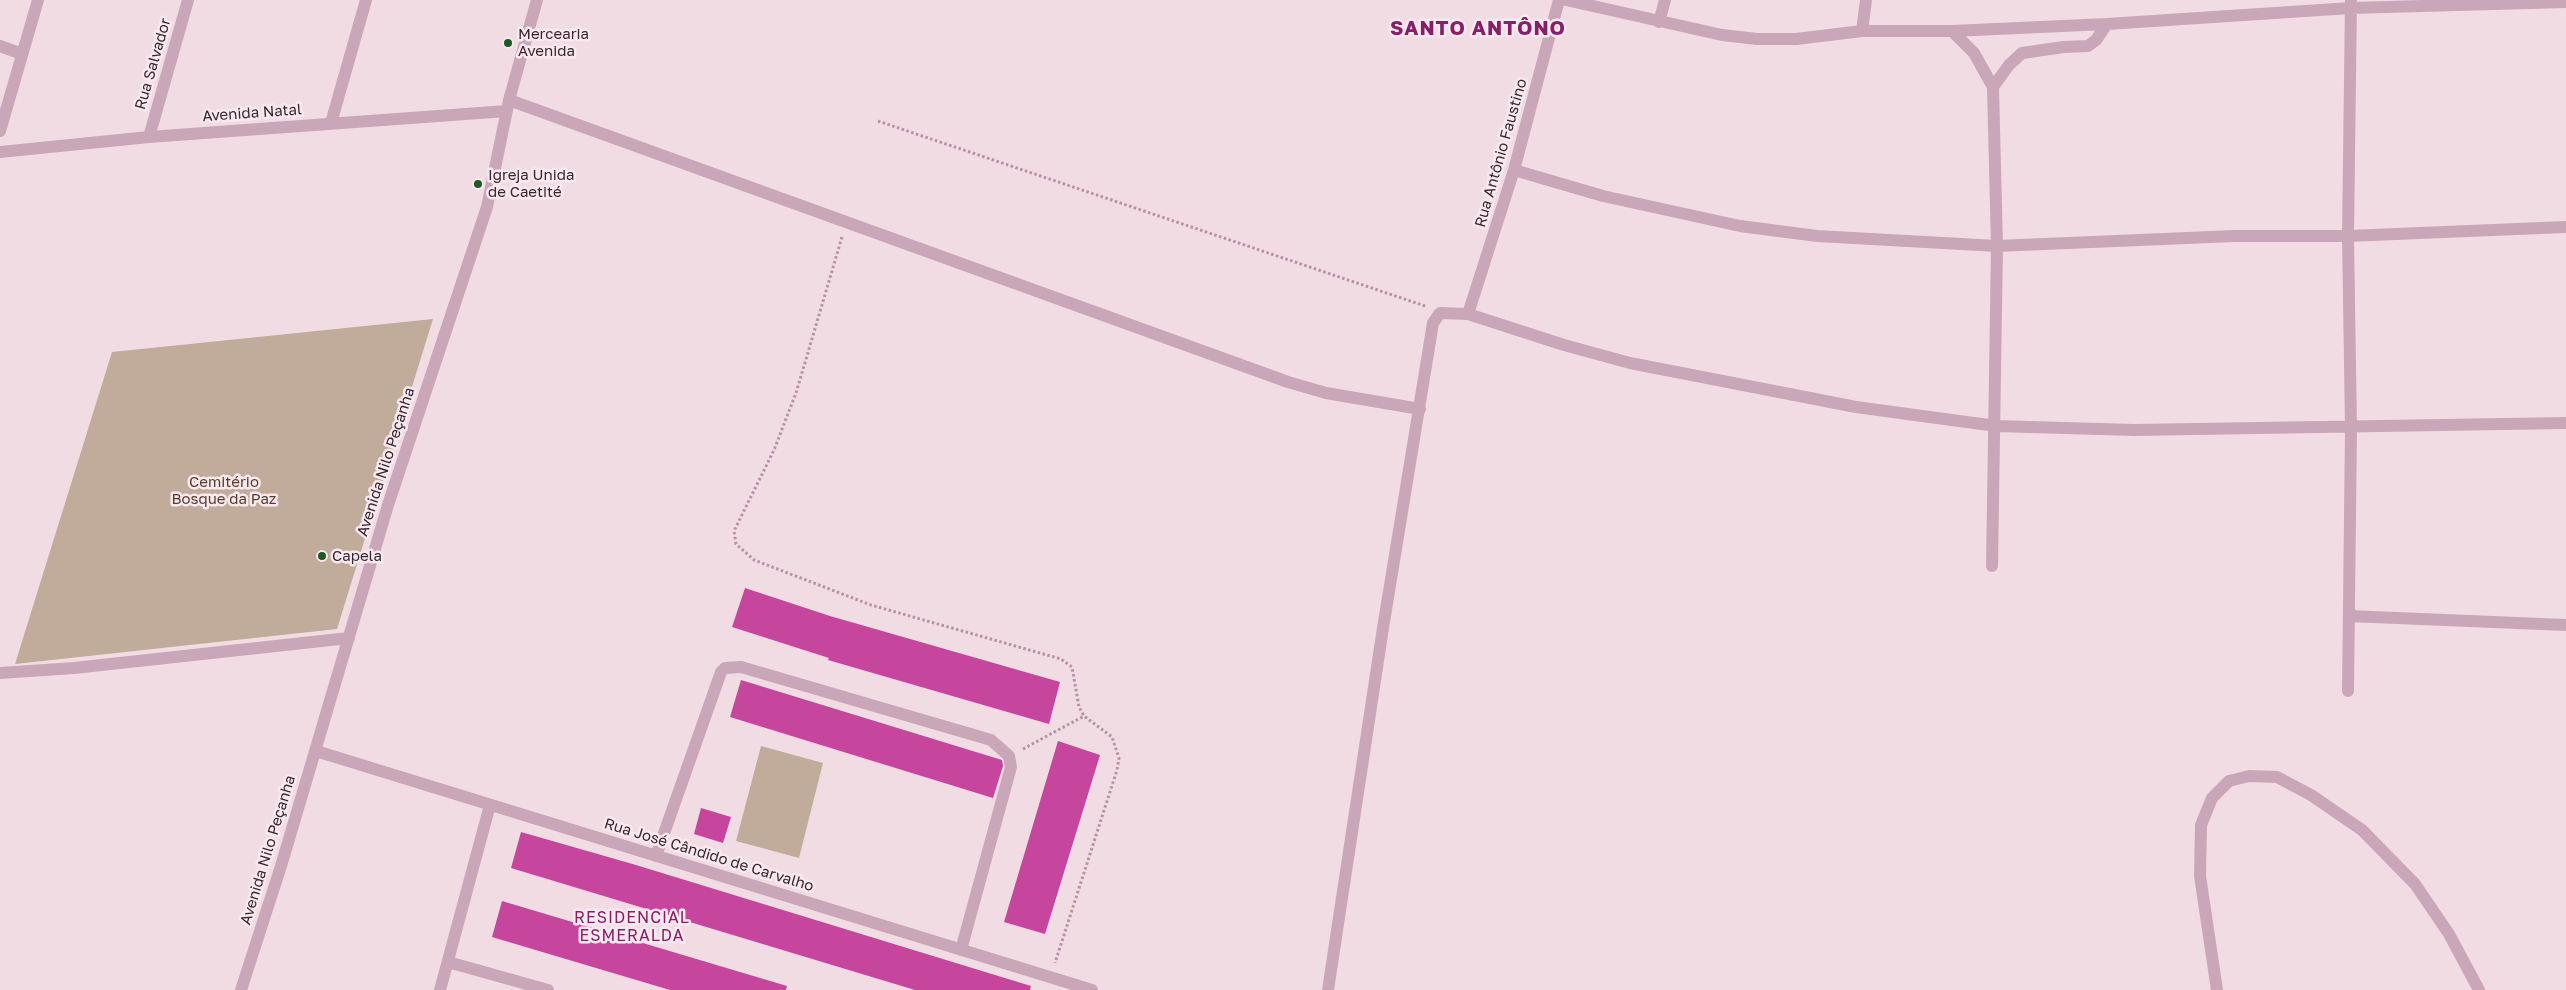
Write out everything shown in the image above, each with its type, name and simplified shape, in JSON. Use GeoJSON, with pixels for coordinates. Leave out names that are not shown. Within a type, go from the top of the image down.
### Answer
{"type":"FeatureCollection","features":[{"type":"Feature","properties":{"kind":"street"},"geometry":{"type":"LineString","coordinates":[[0,131],[38,0]]}},
{"type":"Feature","properties":{"kind":"street","name":"Rua Salvador"},"geometry":{"type":"LineString","coordinates":[[149,137],[188,0]]}},
{"type":"Feature","properties":{"kind":"street"},"geometry":{"type":"LineString","coordinates":[[331,123],[366,0]]}},
{"type":"Feature","properties":{"kind":"street","name":"Avenida Nilo Peçanha"},"geometry":{"type":"LineString","coordinates":[[241,990],[316,750],[388,505],[487,207],[508,105],[537,0]]}},
{"type":"Feature","properties":{"kind":"street","name":"Rua Antônio Faustino"},"geometry":{"type":"LineString","coordinates":[[1468,314],[1514,170],[1559,0]]}},
{"type":"Feature","properties":{"kind":"street"},"geometry":{"type":"LineString","coordinates":[[1566,0],[1722,35],[1756,39],[1796,39],[1862,31],[1952,31],[2107,24],[2351,4],[2566,2]]}},
{"type":"Feature","properties":{"kind":"street"},"geometry":{"type":"LineString","coordinates":[[1659,22],[1665,0]]}},
{"type":"Feature","properties":{"kind":"street"},"geometry":{"type":"LineString","coordinates":[[1862,31],[1866,0]]}},
{"type":"Feature","properties":{"kind":"street"},"geometry":{"type":"LineString","coordinates":[[2348,691],[2351,428],[2348,236],[2351,4]]}},
{"type":"Feature","properties":{"kind":"street"},"geometry":{"type":"LineString","coordinates":[[1993,87],[2009,65],[2022,53],[2088,46],[2096,40],[2107,24]]}},
{"type":"Feature","properties":{"kind":"street"},"geometry":{"type":"LineString","coordinates":[[1952,31],[1974,53],[1993,87],[1997,246],[1996,426],[1992,566]]}},
{"type":"Feature","properties":{"kind":"street"},"geometry":{"type":"LineString","coordinates":[[0,46],[22,54]]}},
{"type":"Feature","properties":{"kind":"street"},"geometry":{"type":"LineString","coordinates":[[508,105],[846,222],[1288,382],[1326,393],[1420,410]]}},
{"type":"Feature","properties":{"kind":"street","name":"Avenida Natal"},"geometry":{"type":"LineString","coordinates":[[0,152],[149,137],[331,123],[508,105]]}},
{"type":"Feature","properties":{"kind":"street"},"geometry":{"type":"LineString","coordinates":[[1514,170],[1603,196],[1740,226],[1817,236],[1997,246],[2234,236],[2348,236],[2566,227]]}},
{"type":"Feature","properties":{"kind":"street"},"geometry":{"type":"LineString","coordinates":[[1328,990],[1383,628],[1433,323],[1438,315],[1444,312],[1468,314],[1564,345],[1630,363],[1856,407],[1996,426],[2134,430],[2351,428],[2566,423]]}},
{"type":"Feature","properties":{"kind":"street"},"geometry":{"type":"LineString","coordinates":[[2349,616],[2566,625]]}},
{"type":"Feature","properties":{"kind":"street"},"geometry":{"type":"LineString","coordinates":[[0,673],[74,668],[349,638]]}},
{"type":"Feature","properties":{"kind":"street"},"geometry":{"type":"LineString","coordinates":[[656,856],[721,672],[731,666],[991,740],[1009,756],[1011,768],[961,950]]}},
{"type":"Feature","properties":{"kind":"street","name":"Rua José Cândido de Carvalho"},"geometry":{"type":"LineString","coordinates":[[316,750],[1092,990]]}},
{"type":"Feature","properties":{"kind":"street"},"geometry":{"type":"LineString","coordinates":[[2217,990],[2200,876],[2201,825],[2212,798],[2229,781],[2249,776],[2277,777],[2311,795],[2362,830],[2415,884],[2449,934],[2479,990]]}},
{"type":"Feature","properties":{"kind":"street"},"geometry":{"type":"LineString","coordinates":[[440,990],[490,805]]}},
{"type":"Feature","properties":{"kind":"street"},"geometry":{"type":"LineString","coordinates":[[448,962],[548,990]]}},
{"type":"Feature","properties":{"kind":"path"},"geometry":{"type":"LineString","coordinates":[[878,121],[1444,312]]}},
{"type":"Feature","properties":{"kind":"path"},"geometry":{"type":"LineString","coordinates":[[846,222],[796,393],[774,450],[734,531],[736,544],[754,560],[871,605],[1064,660],[1075,672],[1077,697],[1084,716],[1112,737],[1119,758],[1117,770],[1050,977]]}},
{"type":"Feature","properties":{"kind":"path"},"geometry":{"type":"LineString","coordinates":[[1009,756],[1084,716]]}},
{"type":"Feature","properties":{"kind":"green space","name":"Cemitério Bosque da Paz"},"geometry":{"type":"Polygon","coordinates":[[[433,319],[337,629],[15,664],[112,352],[433,319]]]}},
{"type":"Feature","properties":{"kind":"green space"},"geometry":{"type":"Polygon","coordinates":[[[761,746],[823,763],[799,858],[736,841],[761,746]]]}},
{"type":"Feature","properties":{"kind":"building"},"geometry":{"type":"Polygon","coordinates":[[[745,588],[830,616],[1060,682],[1049,724],[828,660],[829,658],[732,627],[745,588]]]}},
{"type":"Feature","properties":{"kind":"building"},"geometry":{"type":"Polygon","coordinates":[[[741,680],[1002,760],[1003,766],[993,798],[730,717],[741,680]]]}},
{"type":"Feature","properties":{"kind":"building"},"geometry":{"type":"Polygon","coordinates":[[[1058,741],[1100,755],[1045,934],[1004,922],[1058,741]]]}},
{"type":"Feature","properties":{"kind":"building"},"geometry":{"type":"Polygon","coordinates":[[[701,808],[731,817],[723,843],[694,834],[701,808]]]}},
{"type":"Feature","properties":{"kind":"building"},"geometry":{"type":"Polygon","coordinates":[[[521,832],[636,865],[1031,986],[1030,990],[915,990],[511,868],[521,832]]]}},
{"type":"Feature","properties":{"kind":"building"},"geometry":{"type":"Polygon","coordinates":[[[502,901],[787,986],[786,990],[670,990],[492,937],[502,901]]]}},
{"type":"Feature","properties":{"kind":"place","name":"Mercearia Avenida"},"geometry":{"type":"Point","coordinates":[508,43]}},
{"type":"Feature","properties":{"kind":"place","name":"Igreja Unida de Caetité"},"geometry":{"type":"Point","coordinates":[478,184]}},
{"type":"Feature","properties":{"kind":"place","name":"Capela"},"geometry":{"type":"Point","coordinates":[322,556]}},
{"type":"Feature","properties":{"kind":"district","name":"SANTO ANTÔNO"},"geometry":{"type":"Point","coordinates":[1478,29]}},
{"type":"Feature","properties":{"kind":"district","name":"RESIDENCIAL ESMERALDA"},"geometry":{"type":"Point","coordinates":[632,927]}}]}
